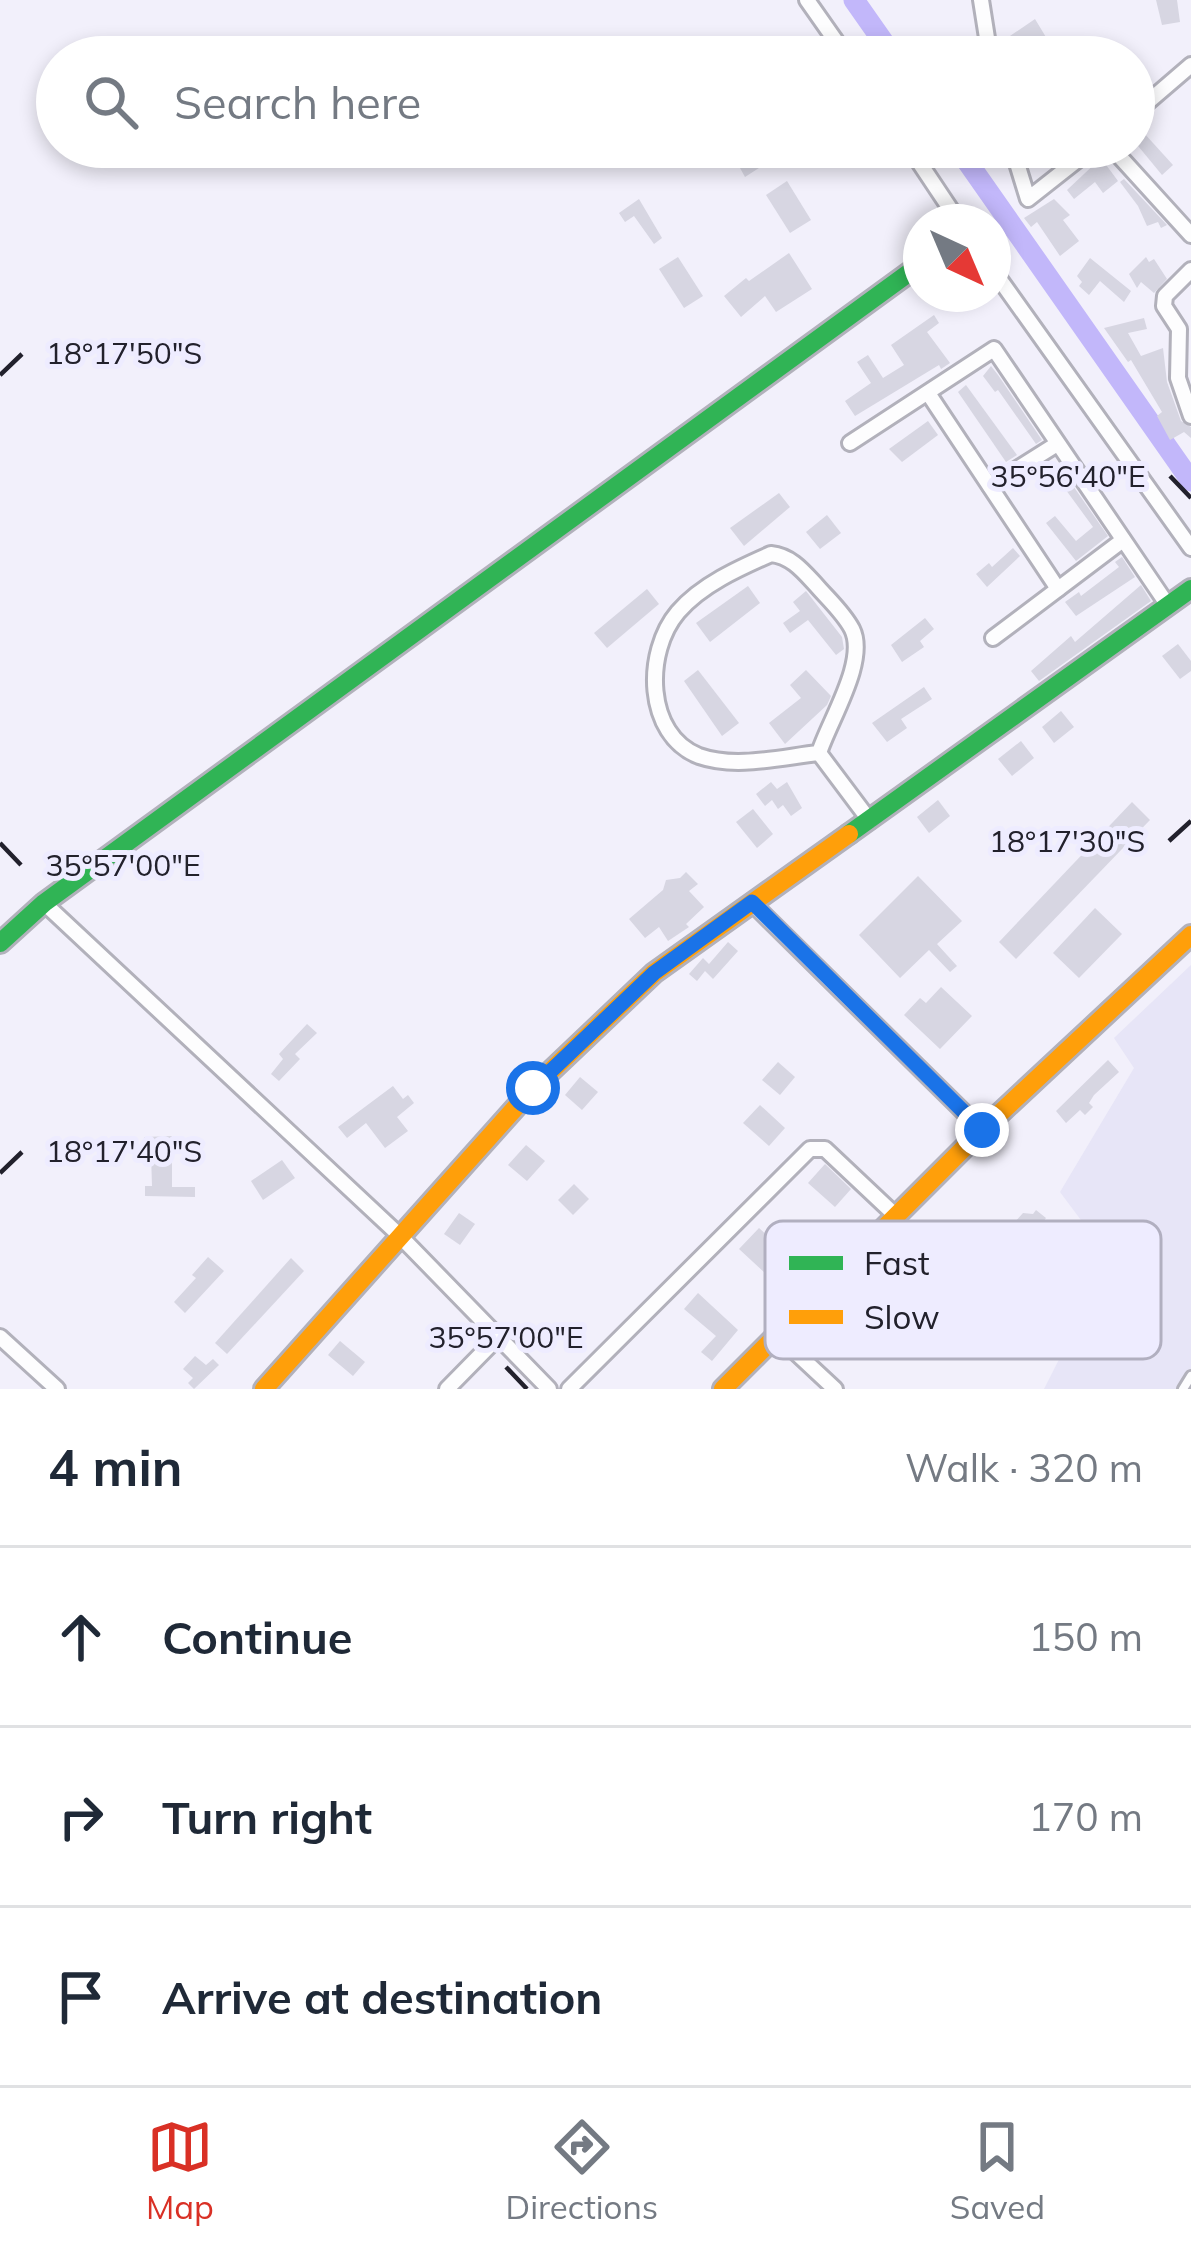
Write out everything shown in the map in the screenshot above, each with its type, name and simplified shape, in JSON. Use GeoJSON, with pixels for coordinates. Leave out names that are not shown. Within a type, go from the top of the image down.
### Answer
{"type":"FeatureCollection","features":[{"type":"Feature","properties":{"kind":"street"},"geometry":{"type":"LineString","coordinates":[[807,0],[832,36]]}},
{"type":"Feature","properties":{"kind":"street"},"geometry":{"type":"LineString","coordinates":[[981,0],[986,36]]}},
{"type":"Feature","properties":{"kind":"street"},"geometry":{"type":"LineString","coordinates":[[1155,96],[1191,65]]}},
{"type":"Feature","properties":{"kind":"street"},"geometry":{"type":"LineString","coordinates":[[923,168],[947,204]]}},
{"type":"Feature","properties":{"kind":"street"},"geometry":{"type":"LineString","coordinates":[[1018,168],[1028,199],[1067,168]]}},
{"type":"Feature","properties":{"kind":"street"},"geometry":{"type":"LineString","coordinates":[[1130,168],[1191,235]]}},
{"type":"Feature","properties":{"kind":"street"},"geometry":{"type":"LineString","coordinates":[[1191,270],[1165,296],[1164,306],[1179,329],[1178,378],[1191,416]]}},
{"type":"Feature","properties":{"kind":"street"},"geometry":{"type":"LineString","coordinates":[[0,943],[44,903],[903,278]]}},
{"type":"Feature","properties":{"kind":"street"},"geometry":{"type":"LineString","coordinates":[[1011,295],[1191,548]]}},
{"type":"Feature","properties":{"kind":"street"},"geometry":{"type":"LineString","coordinates":[[850,443],[994,350],[1167,604]]}},
{"type":"Feature","properties":{"kind":"street"},"geometry":{"type":"LineString","coordinates":[[928,392],[1058,589]]}},
{"type":"Feature","properties":{"kind":"street"},"geometry":{"type":"LineString","coordinates":[[990,486],[1057,444]]}},
{"type":"Feature","properties":{"kind":"street"},"geometry":{"type":"LineString","coordinates":[[993,638],[1123,540]]}},
{"type":"Feature","properties":{"kind":"street"},"geometry":{"type":"LineString","coordinates":[[771,554],[782,555],[804,571],[855,634],[856,658],[819,753],[739,760],[699,756],[669,732],[653,690],[675,614],[724,576],[771,554]]}},
{"type":"Feature","properties":{"kind":"street"},"geometry":{"type":"LineString","coordinates":[[264,1389],[533,1088],[654,973],[1191,589]]}},
{"type":"Feature","properties":{"kind":"street"},"geometry":{"type":"LineString","coordinates":[[819,753],[870,821]]}},
{"type":"Feature","properties":{"kind":"street"},"geometry":{"type":"LineString","coordinates":[[752,902],[982,1130]]}},
{"type":"Feature","properties":{"kind":"street"},"geometry":{"type":"LineString","coordinates":[[44,903],[399,1235],[549,1389]]}},
{"type":"Feature","properties":{"kind":"street"},"geometry":{"type":"LineString","coordinates":[[889,1221],[1191,935]]}},
{"type":"Feature","properties":{"kind":"street"},"geometry":{"type":"LineString","coordinates":[[569,1389],[810,1149],[825,1149],[896,1214]]}},
{"type":"Feature","properties":{"kind":"street"},"geometry":{"type":"LineString","coordinates":[[0,1337],[58,1389]]}},
{"type":"Feature","properties":{"kind":"street"},"geometry":{"type":"LineString","coordinates":[[447,1389],[498,1337]]}},
{"type":"Feature","properties":{"kind":"street"},"geometry":{"type":"LineString","coordinates":[[723,1389],[765,1347]]}},
{"type":"Feature","properties":{"kind":"street"},"geometry":{"type":"LineString","coordinates":[[803,1359],[835,1389]]}},
{"type":"Feature","properties":{"kind":"lane"},"geometry":{"type":"LineString","coordinates":[[1183,1389],[1191,1376]]}},
{"type":"Feature","properties":{"kind":"shaded area"},"geometry":{"type":"Polygon","coordinates":[[[1191,965],[1191,1389],[1044,1389],[1059,1359],[1161,1359],[1161,1221],[1082,1221],[1060,1192],[1134,1068],[1114,1038],[1191,965]]]}},
{"type":"Feature","properties":{"kind":"building"},"geometry":{"type":"Polygon","coordinates":[[[1156,0],[1177,0],[1180,22],[1162,25],[1156,0]]]}},
{"type":"Feature","properties":{"kind":"building"},"geometry":{"type":"Polygon","coordinates":[[[1035,19],[1045,36],[1010,36],[1035,19]]]}},
{"type":"Feature","properties":{"kind":"building"},"geometry":{"type":"Polygon","coordinates":[[[1155,145],[1173,165],[1162,175],[1155,166],[1155,145]]]}},
{"type":"Feature","properties":{"kind":"building"},"geometry":{"type":"Polygon","coordinates":[[[1090,168],[1108,168],[1118,181],[1103,193],[1095,182],[1074,199],[1067,190],[1090,168]]]}},
{"type":"Feature","properties":{"kind":"building"},"geometry":{"type":"Polygon","coordinates":[[[1124,179],[1167,225],[1147,226],[1120,182],[1124,179]]]}},
{"type":"Feature","properties":{"kind":"building"},"geometry":{"type":"Polygon","coordinates":[[[787,181],[811,220],[790,233],[766,195],[787,181]]]}},
{"type":"Feature","properties":{"kind":"building"},"geometry":{"type":"Polygon","coordinates":[[[639,199],[662,238],[654,244],[634,216],[625,222],[619,213],[639,199]]]}},
{"type":"Feature","properties":{"kind":"building"},"geometry":{"type":"Polygon","coordinates":[[[1054,199],[1070,215],[1063,220],[1079,241],[1060,256],[1037,222],[1031,227],[1024,218],[1054,199]]]}},
{"type":"Feature","properties":{"kind":"building"},"geometry":{"type":"Polygon","coordinates":[[[789,253],[812,289],[776,312],[765,296],[741,317],[724,296],[789,253]]]}},
{"type":"Feature","properties":{"kind":"building"},"geometry":{"type":"Polygon","coordinates":[[[678,257],[703,296],[684,308],[659,269],[678,257]]]}},
{"type":"Feature","properties":{"kind":"building"},"geometry":{"type":"Polygon","coordinates":[[[1146,257],[1149,262],[1154,259],[1167,279],[1154,293],[1141,282],[1137,288],[1129,274],[1146,257]]]}},
{"type":"Feature","properties":{"kind":"building"},"geometry":{"type":"Polygon","coordinates":[[[1090,258],[1131,291],[1124,302],[1100,281],[1089,295],[1079,286],[1082,282],[1077,276],[1090,258]]]}},
{"type":"Feature","properties":{"kind":"building"},"geometry":{"type":"Polygon","coordinates":[[[934,315],[939,323],[927,332],[950,363],[941,369],[939,365],[855,416],[845,401],[871,383],[857,362],[868,355],[883,378],[904,365],[891,345],[934,315]]]}},
{"type":"Feature","properties":{"kind":"building"},"geometry":{"type":"Polygon","coordinates":[[[1144,318],[1147,329],[1128,333],[1141,356],[1163,348],[1167,382],[1181,421],[1191,427],[1191,438],[1184,432],[1170,440],[1157,416],[1162,412],[1131,360],[1104,328],[1144,318]]]}},
{"type":"Feature","properties":{"kind":"building"},"geometry":{"type":"Polygon","coordinates":[[[991,366],[1042,440],[1036,444],[983,376],[991,366]]]}},
{"type":"Feature","properties":{"kind":"building"},"geometry":{"type":"Polygon","coordinates":[[[966,385],[1017,455],[1006,462],[958,392],[966,385]]]}},
{"type":"Feature","properties":{"kind":"building"},"geometry":{"type":"Polygon","coordinates":[[[928,421],[938,435],[902,462],[889,449],[928,421]]]}},
{"type":"Feature","properties":{"kind":"building"},"geometry":{"type":"Polygon","coordinates":[[[1062,470],[1108,536],[1076,561],[1046,523],[1055,516],[1076,541],[1093,527],[1055,475],[1062,470]]]}},
{"type":"Feature","properties":{"kind":"building"},"geometry":{"type":"Polygon","coordinates":[[[779,493],[790,507],[744,546],[730,528],[779,493]]]}},
{"type":"Feature","properties":{"kind":"building"},"geometry":{"type":"Polygon","coordinates":[[[827,515],[841,533],[820,549],[806,532],[827,515]]]}},
{"type":"Feature","properties":{"kind":"building"},"geometry":{"type":"Polygon","coordinates":[[[1013,548],[1020,556],[987,587],[976,574],[1013,548]]]}},
{"type":"Feature","properties":{"kind":"building"},"geometry":{"type":"Polygon","coordinates":[[[1122,557],[1135,577],[1076,616],[1065,602],[1079,592],[1081,596],[1119,567],[1115,562],[1122,557]]]}},
{"type":"Feature","properties":{"kind":"building"},"geometry":{"type":"Polygon","coordinates":[[[1141,585],[1151,601],[1039,681],[1031,671],[1071,636],[1075,642],[1141,585]]]}},
{"type":"Feature","properties":{"kind":"building"},"geometry":{"type":"Polygon","coordinates":[[[748,586],[760,603],[710,642],[696,623],[748,586]]]}},
{"type":"Feature","properties":{"kind":"building"},"geometry":{"type":"Polygon","coordinates":[[[647,589],[659,604],[607,648],[594,633],[647,589]]]}},
{"type":"Feature","properties":{"kind":"building"},"geometry":{"type":"Polygon","coordinates":[[[806,591],[842,637],[844,649],[836,655],[808,620],[790,633],[783,623],[800,611],[793,602],[806,591]]]}},
{"type":"Feature","properties":{"kind":"building"},"geometry":{"type":"Polygon","coordinates":[[[925,618],[934,629],[920,641],[924,647],[902,662],[891,645],[925,618]]]}},
{"type":"Feature","properties":{"kind":"building"},"geometry":{"type":"Polygon","coordinates":[[[1178,644],[1191,661],[1191,671],[1180,679],[1162,656],[1178,644]]]}},
{"type":"Feature","properties":{"kind":"building"},"geometry":{"type":"Polygon","coordinates":[[[698,670],[739,723],[722,736],[684,681],[698,670]]]}},
{"type":"Feature","properties":{"kind":"building"},"geometry":{"type":"Polygon","coordinates":[[[806,670],[831,696],[785,744],[769,723],[801,698],[790,685],[806,670]]]}},
{"type":"Feature","properties":{"kind":"building"},"geometry":{"type":"Polygon","coordinates":[[[924,687],[932,699],[901,719],[907,728],[887,742],[872,723],[924,687]]]}},
{"type":"Feature","properties":{"kind":"building"},"geometry":{"type":"Polygon","coordinates":[[[1061,711],[1074,727],[1054,743],[1042,727],[1061,711]]]}},
{"type":"Feature","properties":{"kind":"building"},"geometry":{"type":"Polygon","coordinates":[[[1021,741],[1034,758],[1012,776],[998,759],[1021,741]]]}},
{"type":"Feature","properties":{"kind":"building"},"geometry":{"type":"Polygon","coordinates":[[[771,782],[777,789],[787,782],[802,808],[791,816],[772,800],[765,806],[756,794],[771,782]]]}},
{"type":"Feature","properties":{"kind":"building"},"geometry":{"type":"Polygon","coordinates":[[[938,800],[950,816],[929,833],[917,817],[938,800]]]}},
{"type":"Feature","properties":{"kind":"building"},"geometry":{"type":"Polygon","coordinates":[[[1132,802],[1150,820],[1016,959],[999,942],[1132,802]]]}},
{"type":"Feature","properties":{"kind":"building"},"geometry":{"type":"Polygon","coordinates":[[[753,809],[773,834],[757,848],[736,822],[753,809]]]}},
{"type":"Feature","properties":{"kind":"building"},"geometry":{"type":"Polygon","coordinates":[[[686,872],[698,884],[689,891],[704,907],[686,924],[689,927],[668,941],[659,927],[645,938],[629,919],[663,890],[666,880],[686,872]]]}},
{"type":"Feature","properties":{"kind":"building"},"geometry":{"type":"Polygon","coordinates":[[[918,876],[962,921],[937,944],[957,966],[950,972],[929,950],[900,978],[859,935],[918,876]]]}},
{"type":"Feature","properties":{"kind":"building"},"geometry":{"type":"Polygon","coordinates":[[[1095,908],[1122,934],[1079,978],[1053,953],[1095,908]]]}},
{"type":"Feature","properties":{"kind":"building"},"geometry":{"type":"Polygon","coordinates":[[[728,942],[738,951],[713,979],[705,971],[697,981],[689,974],[703,958],[709,964],[728,942]]]}},
{"type":"Feature","properties":{"kind":"building"},"geometry":{"type":"Polygon","coordinates":[[[941,987],[972,1016],[940,1049],[904,1015],[920,998],[926,1003],[941,987]]]}},
{"type":"Feature","properties":{"kind":"building"},"geometry":{"type":"Polygon","coordinates":[[[307,1024],[317,1033],[295,1054],[300,1059],[279,1081],[271,1074],[283,1059],[279,1054],[307,1024]]]}},
{"type":"Feature","properties":{"kind":"building"},"geometry":{"type":"Polygon","coordinates":[[[1108,1060],[1119,1072],[1094,1095],[1089,1103],[1093,1107],[1085,1115],[1080,1110],[1066,1123],[1056,1111],[1108,1060]]]}},
{"type":"Feature","properties":{"kind":"building"},"geometry":{"type":"Polygon","coordinates":[[[778,1062],[795,1077],[780,1095],[762,1080],[778,1062]]]}},
{"type":"Feature","properties":{"kind":"building"},"geometry":{"type":"Polygon","coordinates":[[[580,1077],[598,1092],[582,1110],[565,1095],[580,1077]]]}},
{"type":"Feature","properties":{"kind":"building"},"geometry":{"type":"Polygon","coordinates":[[[393,1086],[403,1099],[408,1095],[414,1103],[397,1117],[408,1131],[385,1148],[366,1123],[347,1138],[338,1127],[393,1086]]]}},
{"type":"Feature","properties":{"kind":"building"},"geometry":{"type":"Polygon","coordinates":[[[760,1105],[785,1128],[769,1146],[743,1123],[760,1105]]]}},
{"type":"Feature","properties":{"kind":"building"},"geometry":{"type":"Polygon","coordinates":[[[172,1136],[172,1187],[195,1187],[195,1197],[145,1196],[145,1186],[152,1186],[151,1154],[145,1154],[144,1137],[172,1136]]]}},
{"type":"Feature","properties":{"kind":"building"},"geometry":{"type":"Polygon","coordinates":[[[526,1145],[545,1161],[527,1181],[508,1165],[526,1145]]]}},
{"type":"Feature","properties":{"kind":"building"},"geometry":{"type":"Polygon","coordinates":[[[282,1160],[295,1178],[263,1200],[251,1181],[282,1160]]]}},
{"type":"Feature","properties":{"kind":"building"},"geometry":{"type":"Polygon","coordinates":[[[825,1164],[851,1189],[835,1207],[808,1183],[825,1164]]]}},
{"type":"Feature","properties":{"kind":"building"},"geometry":{"type":"Polygon","coordinates":[[[574,1184],[589,1199],[573,1215],[558,1200],[574,1184]]]}},
{"type":"Feature","properties":{"kind":"building"},"geometry":{"type":"Polygon","coordinates":[[[1036,1210],[1046,1218],[1016,1221],[1023,1213],[1036,1210]]]}},
{"type":"Feature","properties":{"kind":"building"},"geometry":{"type":"Polygon","coordinates":[[[459,1213],[475,1224],[460,1245],[444,1234],[459,1213]]]}},
{"type":"Feature","properties":{"kind":"building"},"geometry":{"type":"Polygon","coordinates":[[[759,1228],[765,1234],[765,1273],[739,1249],[759,1228]]]}},
{"type":"Feature","properties":{"kind":"building"},"geometry":{"type":"Polygon","coordinates":[[[208,1257],[224,1271],[185,1313],[174,1302],[208,1257]]]}},
{"type":"Feature","properties":{"kind":"building"},"geometry":{"type":"Polygon","coordinates":[[[291,1258],[304,1271],[227,1354],[215,1343],[291,1258]]]}},
{"type":"Feature","properties":{"kind":"building"},"geometry":{"type":"Polygon","coordinates":[[[698,1293],[738,1330],[712,1361],[701,1352],[716,1336],[684,1309],[698,1293]]]}},
{"type":"Feature","properties":{"kind":"building"},"geometry":{"type":"Polygon","coordinates":[[[340,1341],[365,1362],[353,1376],[328,1355],[340,1341]]]}},
{"type":"Feature","properties":{"kind":"building"},"geometry":{"type":"Polygon","coordinates":[[[195,1356],[206,1365],[213,1359],[219,1365],[194,1389],[188,1383],[193,1378],[183,1369],[195,1356]]]}},
{"type":"Feature","properties":{"kind":"waterway"},"geometry":{"type":"LineString","coordinates":[[854,0],[879,36]]}},
{"type":"Feature","properties":{"kind":"waterway"},"geometry":{"type":"LineString","coordinates":[[972,168],[1191,481]]}},
{"type":"Feature","properties":{"kind":"traffic: fast"},"geometry":{"type":"LineString","coordinates":[[0,943],[44,903],[903,277]]}},
{"type":"Feature","properties":{"kind":"traffic: fast"},"geometry":{"type":"LineString","coordinates":[[849,834],[1191,589]]}},
{"type":"Feature","properties":{"kind":"traffic: slow"},"geometry":{"type":"LineString","coordinates":[[264,1389],[533,1088],[654,973],[849,834]]}},
{"type":"Feature","properties":{"kind":"traffic: slow"},"geometry":{"type":"LineString","coordinates":[[891,1221],[1191,935]]}},
{"type":"Feature","properties":{"kind":"traffic: slow"},"geometry":{"type":"LineString","coordinates":[[723,1389],[765,1347]]}},
{"type":"Feature","properties":{"kind":"route"},"geometry":{"type":"LineString","coordinates":[[533,1088],[654,973],[752,902],[982,1130]]}}]}
